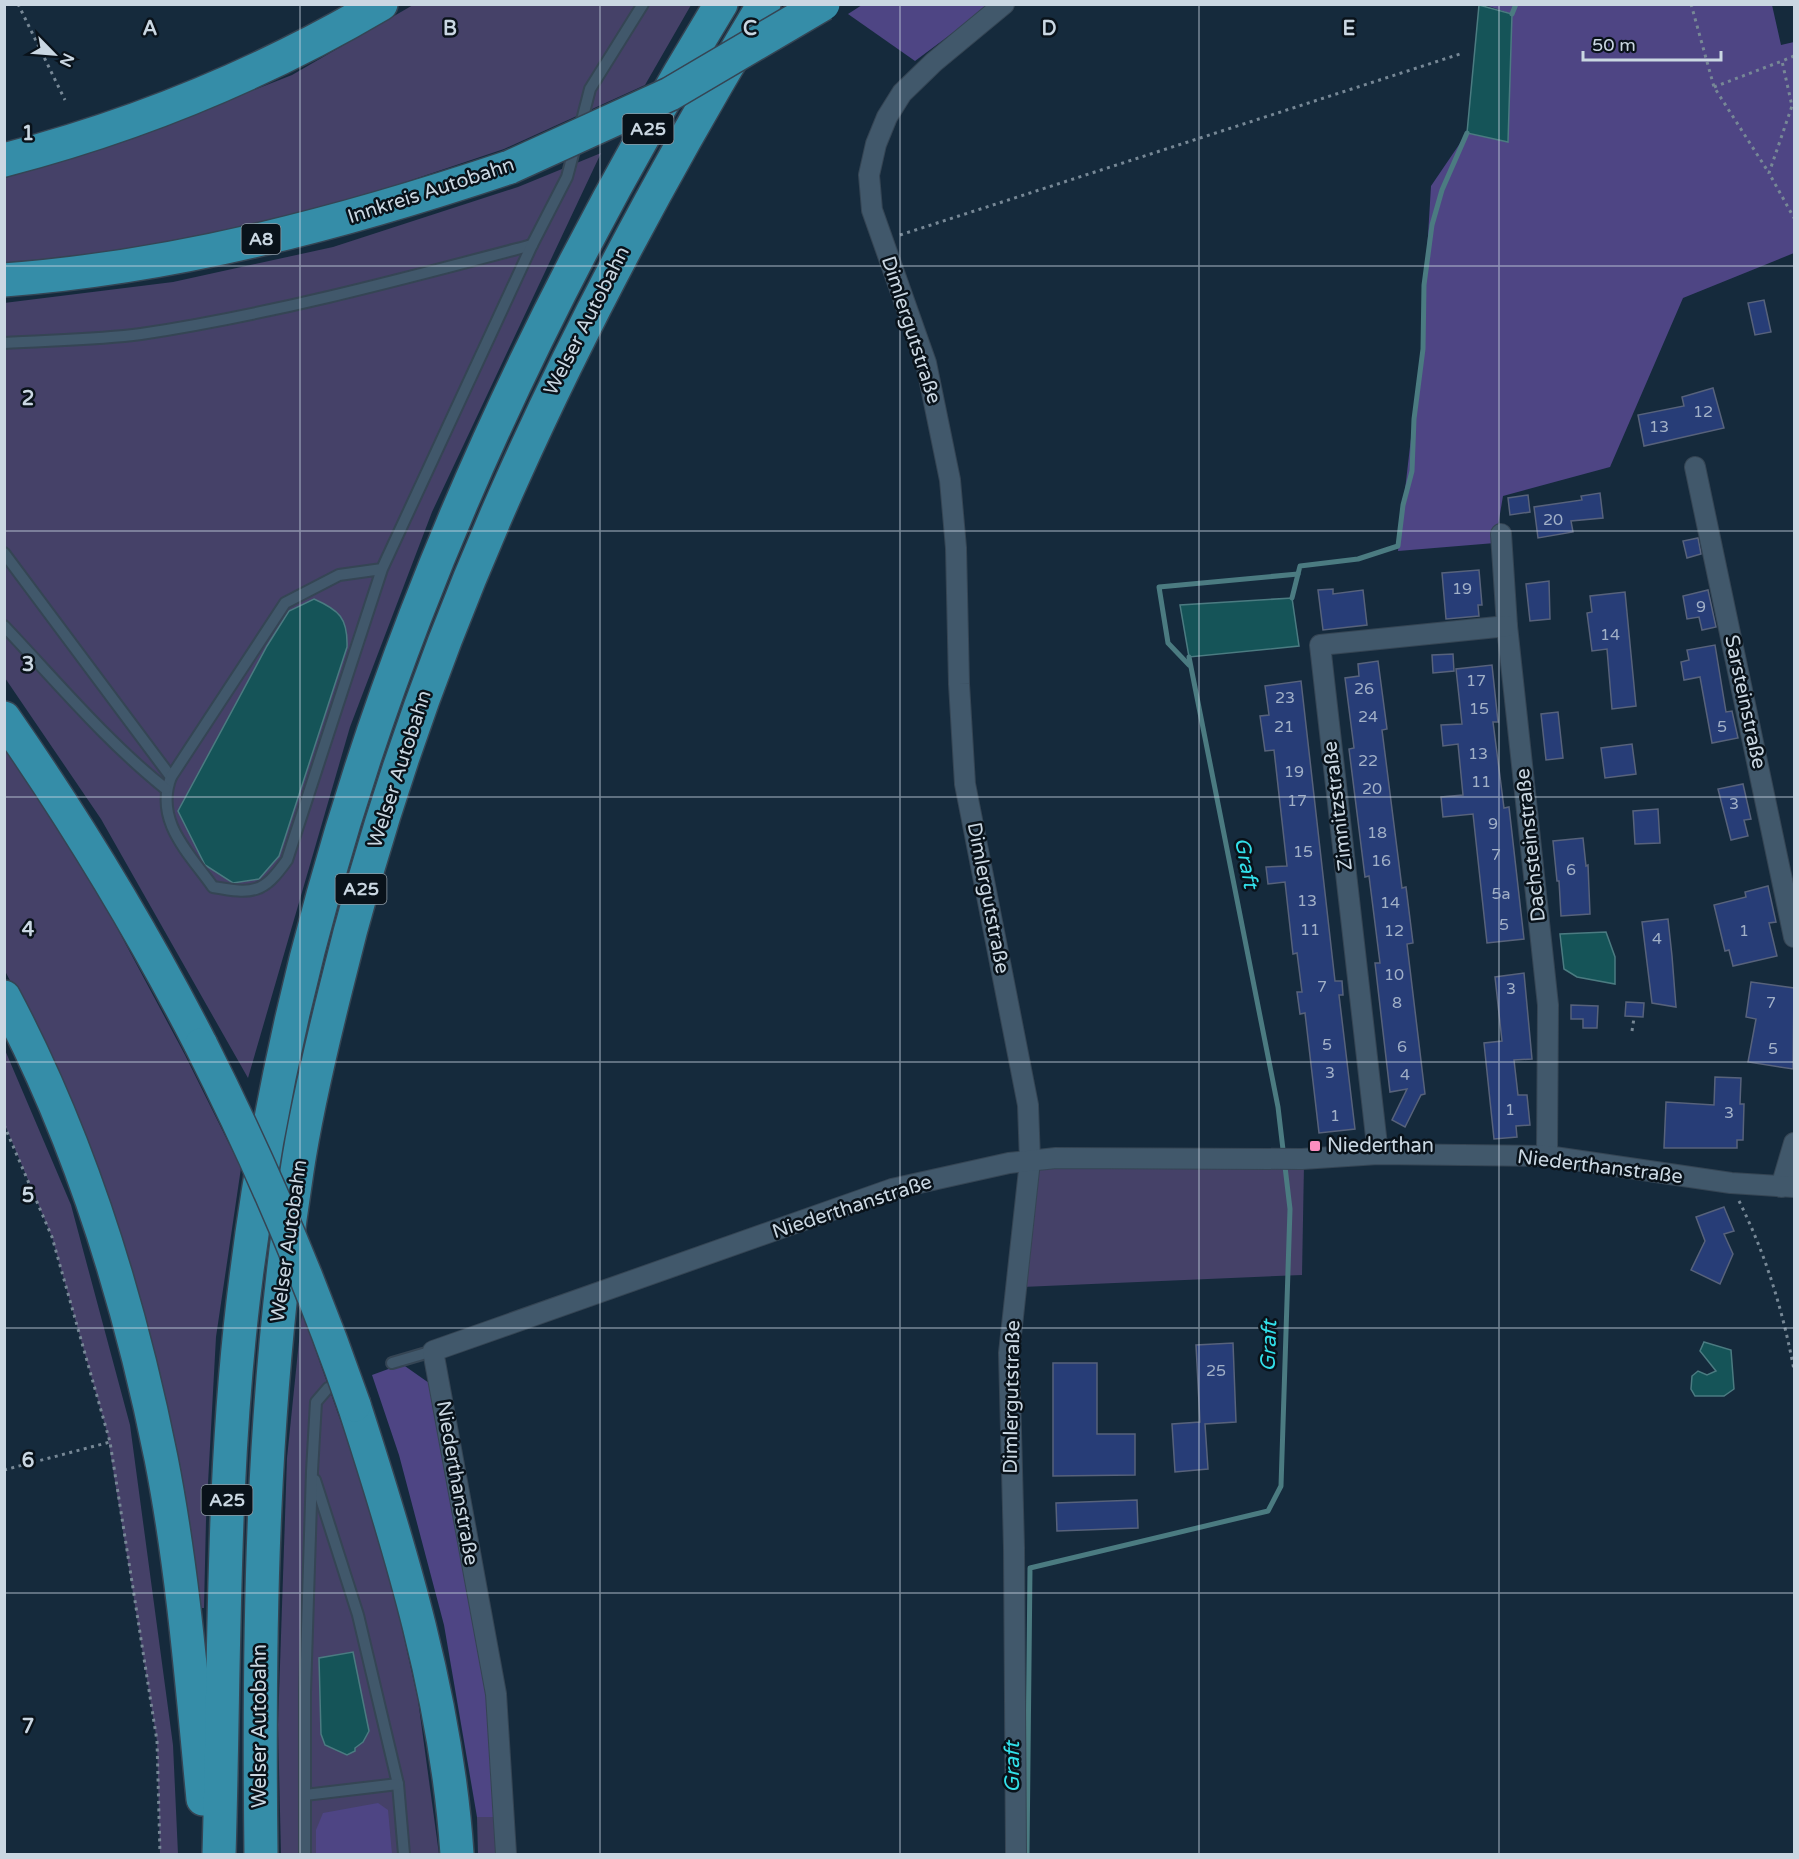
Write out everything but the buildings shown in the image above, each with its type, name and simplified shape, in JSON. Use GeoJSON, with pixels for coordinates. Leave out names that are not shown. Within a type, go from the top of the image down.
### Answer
{"type":"FeatureCollection","features":[{"type":"Feature","properties":{"kind":"highway"},"geometry":{"type":"LineString","coordinates":[[4,160],[129,122],[211,90],[296,51],[381,4]]}},
{"type":"Feature","properties":{"kind":"highway","name":"Welser Autobahn"},"geometry":{"type":"LineString","coordinates":[[219,1854],[229,1441],[246,1277],[269,1125],[289,1030],[324,888],[357,777],[394,668],[442,543],[500,415],[584,246],[721,4]]}},
{"type":"Feature","properties":{"kind":"highway","name":"Welser Autobahn"},"geometry":{"type":"LineString","coordinates":[[261,1854],[259,1705],[262,1538],[268,1422],[279,1302],[297,1167],[325,1033],[352,922],[399,764],[447,631],[502,496],[562,367],[650,200],[764,4]]}},
{"type":"Feature","properties":{"kind":"highway","name":"Innkreis Autobahn"},"geometry":{"type":"LineString","coordinates":[[4,280],[184,255],[305,230],[399,204],[510,167],[670,94],[824,4]]}},
{"type":"Feature","properties":{"kind":"highway"},"geometry":{"type":"LineString","coordinates":[[4,718],[37,765],[155,957],[201,1045],[278,1205],[314,1294],[341,1396],[395,1532],[422,1640],[443,1748],[457,1854]]}},
{"type":"Feature","properties":{"kind":"highway"},"geometry":{"type":"LineString","coordinates":[[4,996],[40,1070],[74,1151],[110,1253],[139,1357],[161,1460],[181,1588],[197,1715],[208,1854]]}},
{"type":"Feature","properties":{"kind":"street","name":"Dimlergutstraße"},"geometry":{"type":"LineString","coordinates":[[1004,4],[934,62],[902,93],[887,117],[876,144],[869,175],[872,210],[926,363],[950,480],[956,548],[958,684],[965,783],[1028,1105],[1030,1161],[1009,1353],[1014,1548],[1016,1854]]}},
{"type":"Feature","properties":{"kind":"street","name":"Sarsteinstraße"},"geometry":{"type":"LineString","coordinates":[[1695,467],[1794,937]]}},
{"type":"Feature","properties":{"kind":"street","name":"Dachsteinstraße"},"geometry":{"type":"LineString","coordinates":[[1501,534],[1507,626],[1548,1005],[1547,1156]]}},
{"type":"Feature","properties":{"kind":"street","name":"Zimnitzstraße"},"geometry":{"type":"LineString","coordinates":[[1378,1154],[1320,645],[1507,626]]}},
{"type":"Feature","properties":{"kind":"street"},"geometry":{"type":"LineString","coordinates":[[1788,1187],[1794,1143]]}},
{"type":"Feature","properties":{"kind":"street","name":"Niederthanstraße"},"geometry":{"type":"LineString","coordinates":[[506,1854],[496,1694],[433,1351],[892,1189],[1009,1163],[1056,1158],[1267,1157],[1302,1159],[1378,1154],[1547,1156],[1731,1183],[1788,1187]]}},
{"type":"Feature","properties":{"kind":"lane"},"geometry":{"type":"LineString","coordinates":[[382,569],[339,575],[285,603],[171,777],[166,789],[169,826],[213,887],[245,893],[272,882],[287,860],[382,569],[532,245],[567,177],[590,89],[644,4]]}},
{"type":"Feature","properties":{"kind":"lane"},"geometry":{"type":"LineString","coordinates":[[4,343],[140,334],[303,302],[532,245]]}},
{"type":"Feature","properties":{"kind":"lane"},"geometry":{"type":"LineString","coordinates":[[4,553],[171,777]]}},
{"type":"Feature","properties":{"kind":"lane"},"geometry":{"type":"LineString","coordinates":[[4,626],[93,724],[140,769],[166,789]]}},
{"type":"Feature","properties":{"kind":"lane"},"geometry":{"type":"LineString","coordinates":[[392,1363],[433,1351]]}},
{"type":"Feature","properties":{"kind":"lane"},"geometry":{"type":"LineString","coordinates":[[305,1854],[312,1471],[316,1402],[341,1396]]}},
{"type":"Feature","properties":{"kind":"lane"},"geometry":{"type":"LineString","coordinates":[[312,1471],[358,1615],[398,1784],[404,1854]]}},
{"type":"Feature","properties":{"kind":"lane"},"geometry":{"type":"LineString","coordinates":[[305,1794],[398,1784]]}},
{"type":"Feature","properties":{"kind":"path"},"geometry":{"type":"LineString","coordinates":[[18,4],[65,100]]}},
{"type":"Feature","properties":{"kind":"path"},"geometry":{"type":"LineString","coordinates":[[1691,4],[1714,87],[1794,218]]}},
{"type":"Feature","properties":{"kind":"path"},"geometry":{"type":"LineString","coordinates":[[882,241],[1460,54]]}},
{"type":"Feature","properties":{"kind":"path"},"geometry":{"type":"LineString","coordinates":[[1714,87],[1794,56]]}},
{"type":"Feature","properties":{"kind":"path"},"geometry":{"type":"LineString","coordinates":[[1768,173],[1792,106],[1782,61]]}},
{"type":"Feature","properties":{"kind":"path"},"geometry":{"type":"LineString","coordinates":[[1632,1031],[1634,1018]]}},
{"type":"Feature","properties":{"kind":"path"},"geometry":{"type":"LineString","coordinates":[[4,1125],[52,1237],[110,1442],[157,1741],[160,1854]]}},
{"type":"Feature","properties":{"kind":"path"},"geometry":{"type":"LineString","coordinates":[[1731,1183],[1753,1229],[1772,1278],[1794,1370]]}},
{"type":"Feature","properties":{"kind":"path"},"geometry":{"type":"LineString","coordinates":[[4,1470],[110,1442]]}},
{"type":"Feature","properties":{"kind":"shaded area"},"geometry":{"type":"Polygon","coordinates":[[[413,5],[691,5],[645,85],[504,149],[307,215],[92,256],[5,264],[5,178],[111,146],[292,75],[413,5]]]}},
{"type":"Feature","properties":{"kind":"shaded area"},"geometry":{"type":"Polygon","coordinates":[[[862,5],[990,5],[915,61],[848,14],[862,5]]]}},
{"type":"Feature","properties":{"kind":"shaded area"},"geometry":{"type":"Polygon","coordinates":[[[1479,5],[1512,14],[1508,142],[1467,133],[1479,5]]]}},
{"type":"Feature","properties":{"kind":"shaded area"},"geometry":{"type":"Polygon","coordinates":[[[1485,5],[1772,5],[1781,45],[1794,42],[1794,253],[1683,298],[1610,467],[1503,496],[1495,543],[1398,551],[1421,351],[1431,186],[1467,133],[1508,142],[1512,14],[1485,5]]]}},
{"type":"Feature","properties":{"kind":"shaded area"},"geometry":{"type":"Polygon","coordinates":[[[601,153],[432,512],[350,727],[248,1078],[101,819],[5,678],[4,303],[173,282],[333,247],[518,187],[601,153]]]}},
{"type":"Feature","properties":{"kind":"shaded area"},"geometry":{"type":"Polygon","coordinates":[[[1292,598],[1299,646],[1189,657],[1180,605],[1292,598]]]}},
{"type":"Feature","properties":{"kind":"shaded area"},"geometry":{"type":"Polygon","coordinates":[[[314,599],[330,607],[340,616],[346,629],[347,647],[279,856],[259,879],[233,883],[205,865],[178,811],[267,646],[289,611],[314,599]]]}},
{"type":"Feature","properties":{"kind":"shaded area"},"geometry":{"type":"Polygon","coordinates":[[[4,747],[93,883],[185,1055],[241,1168],[216,1337],[206,1520],[204,1608],[196,1608],[61,1078],[5,971],[4,747]]]}},
{"type":"Feature","properties":{"kind":"shaded area"},"geometry":{"type":"Polygon","coordinates":[[[1606,932],[1615,957],[1615,984],[1577,977],[1564,969],[1560,934],[1606,932]]]}},
{"type":"Feature","properties":{"kind":"shaded area"},"geometry":{"type":"Polygon","coordinates":[[[5,1050],[71,1205],[130,1425],[173,1745],[178,1854],[160,1854],[157,1741],[107,1432],[52,1237],[5,1125],[5,1050]]]}},
{"type":"Feature","properties":{"kind":"shaded area"},"geometry":{"type":"Polygon","coordinates":[[[1304,1164],[1302,1275],[1022,1287],[1040,1167],[1304,1164]]]}},
{"type":"Feature","properties":{"kind":"shaded area"},"geometry":{"type":"Polygon","coordinates":[[[302,1312],[381,1535],[418,1700],[439,1854],[281,1854],[278,1725],[287,1458],[302,1312]]]}},
{"type":"Feature","properties":{"kind":"shaded area"},"geometry":{"type":"Polygon","coordinates":[[[1704,1342],[1731,1350],[1734,1389],[1724,1396],[1695,1396],[1691,1389],[1692,1376],[1698,1371],[1707,1375],[1716,1371],[1700,1351],[1704,1342]]]}},
{"type":"Feature","properties":{"kind":"shaded area"},"geometry":{"type":"Polygon","coordinates":[[[402,1364],[429,1383],[488,1705],[497,1817],[477,1817],[444,1625],[399,1455],[372,1375],[402,1364]]]}},
{"type":"Feature","properties":{"kind":"shaded area"},"geometry":{"type":"Polygon","coordinates":[[[353,1652],[369,1731],[355,1751],[347,1755],[325,1745],[321,1734],[319,1658],[353,1652]]]}},
{"type":"Feature","properties":{"kind":"shaded area"},"geometry":{"type":"Polygon","coordinates":[[[378,1803],[388,1810],[392,1854],[316,1854],[316,1830],[323,1813],[378,1803]]]}},
{"type":"Feature","properties":{"kind":"shaded area"},"geometry":{"type":"Polygon","coordinates":[[[477,1817],[497,1817],[499,1854],[478,1854],[477,1817]]]}},
{"type":"Feature","properties":{"kind":"waterway"},"geometry":{"type":"LineString","coordinates":[[1512,14],[1516,4]]}},
{"type":"Feature","properties":{"kind":"waterway"},"geometry":{"type":"LineString","coordinates":[[1292,598],[1300,566],[1358,559],[1398,546],[1403,505],[1412,471],[1414,419],[1423,349],[1424,285],[1432,225],[1442,190],[1467,133]]}},
{"type":"Feature","properties":{"kind":"waterway"},"geometry":{"type":"LineString","coordinates":[[1189,665],[1168,643],[1159,587],[1298,574]]}},
{"type":"Feature","properties":{"kind":"waterway","name":"Graft"},"geometry":{"type":"LineString","coordinates":[[1027,1854],[1030,1568],[1268,1511],[1281,1486],[1290,1209],[1278,1107],[1189,657]]}},
{"type":"Feature","properties":{"kind":"place","name":"Niederthan"},"geometry":{"type":"Point","coordinates":[1315,1146]}}]}
